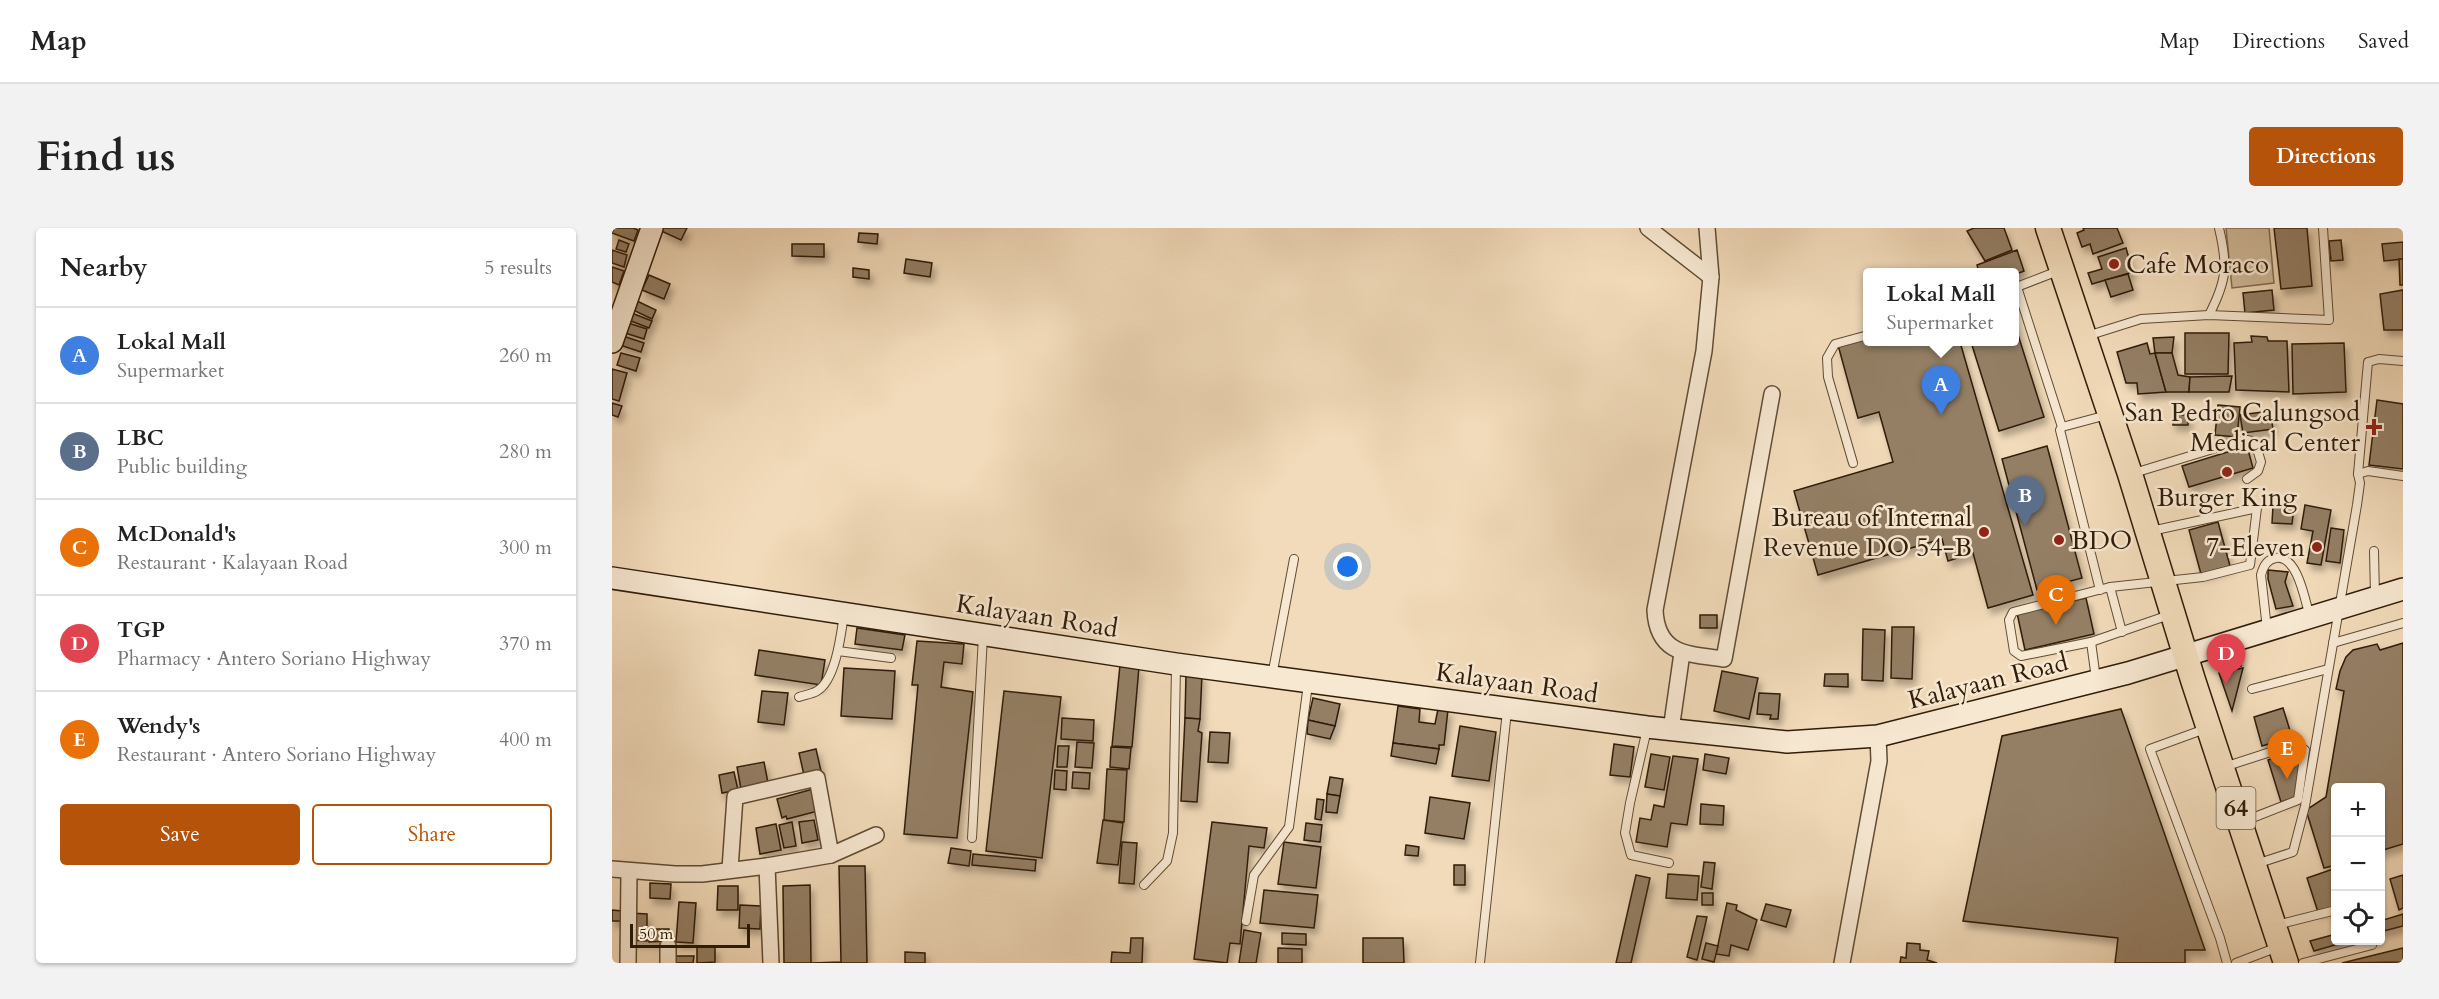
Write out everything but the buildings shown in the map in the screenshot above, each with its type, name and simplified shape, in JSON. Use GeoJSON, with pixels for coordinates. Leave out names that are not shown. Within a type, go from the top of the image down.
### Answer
{"type":"FeatureCollection","features":[{"type":"Feature","properties":{"kind":"main road","name":"64"},"geometry":{"type":"LineString","coordinates":[[2048,228],[2130,474],[2185,654],[2279,945]]}},
{"type":"Feature","properties":{"kind":"street"},"geometry":{"type":"LineString","coordinates":[[612,342],[652,228]]}},
{"type":"Feature","properties":{"kind":"street"},"geometry":{"type":"LineString","coordinates":[[1648,228],[1711,277]]}},
{"type":"Feature","properties":{"kind":"street"},"geometry":{"type":"LineString","coordinates":[[1707,228],[1711,277],[1704,351],[1655,610],[1655,623],[1660,634],[1666,643],[1682,653],[1724,659],[1772,394]]}},
{"type":"Feature","properties":{"kind":"street","name":"Kalayaan Road"},"geometry":{"type":"LineString","coordinates":[[612,578],[1176,664],[1647,727],[1787,742],[1878,736],[2096,681],[2403,589]]}},
{"type":"Feature","properties":{"kind":"street"},"geometry":{"type":"LineString","coordinates":[[1671,730],[1682,653]]}},
{"type":"Feature","properties":{"kind":"street"},"geometry":{"type":"LineString","coordinates":[[1842,963],[1879,761],[1878,736]]}},
{"type":"Feature","properties":{"kind":"street"},"geometry":{"type":"LineString","coordinates":[[730,869],[735,797],[817,778],[831,855]]}},
{"type":"Feature","properties":{"kind":"street"},"geometry":{"type":"LineString","coordinates":[[612,869],[702,874],[767,866],[831,855],[876,836]]}},
{"type":"Feature","properties":{"kind":"street"},"geometry":{"type":"LineString","coordinates":[[767,866],[771,963]]}},
{"type":"Feature","properties":{"kind":"street"},"geometry":{"type":"LineString","coordinates":[[628,963],[629,871]]}},
{"type":"Feature","properties":{"kind":"street"},"geometry":{"type":"LineString","coordinates":[[668,946],[668,963]]}},
{"type":"Feature","properties":{"kind":"lane"},"geometry":{"type":"LineString","coordinates":[[2209,315],[2220,294],[2226,259],[2219,228]]}},
{"type":"Feature","properties":{"kind":"lane"},"geometry":{"type":"LineString","coordinates":[[2084,337],[2141,319],[2209,315],[2329,320],[2323,228]]}},
{"type":"Feature","properties":{"kind":"lane"},"geometry":{"type":"LineString","coordinates":[[2019,286],[2062,270]]}},
{"type":"Feature","properties":{"kind":"lane"},"geometry":{"type":"LineString","coordinates":[[2019,296],[2062,427],[2060,434],[2100,590]]}},
{"type":"Feature","properties":{"kind":"lane"},"geometry":{"type":"LineString","coordinates":[[1853,463],[1828,377],[1827,358],[1835,344],[1863,336]]}},
{"type":"Feature","properties":{"kind":"lane"},"geometry":{"type":"LineString","coordinates":[[2254,865],[2293,852],[2305,806],[2360,483],[2358,474],[2368,362],[2379,359],[2403,361]]}},
{"type":"Feature","properties":{"kind":"lane"},"geometry":{"type":"LineString","coordinates":[[2062,427],[2109,414]]}},
{"type":"Feature","properties":{"kind":"lane"},"geometry":{"type":"LineString","coordinates":[[2130,474],[2248,440],[2255,442],[2262,462],[2258,471],[2247,479]]}},
{"type":"Feature","properties":{"kind":"lane"},"geometry":{"type":"LineString","coordinates":[[2358,474],[2368,471],[2403,476]]}},
{"type":"Feature","properties":{"kind":"lane"},"geometry":{"type":"LineString","coordinates":[[2148,531],[2257,508],[2250,566],[2164,583],[2110,587],[2013,612],[2009,620],[2014,651],[2019,656],[2091,642],[2173,613]]}},
{"type":"Feature","properties":{"kind":"lane"},"geometry":{"type":"LineString","coordinates":[[2374,551],[2374,597]]}},
{"type":"Feature","properties":{"kind":"lane"},"geometry":{"type":"LineString","coordinates":[[2267,631],[2261,575],[2263,567],[2269,560],[2278,557],[2294,567],[2310,618]]}},
{"type":"Feature","properties":{"kind":"lane"},"geometry":{"type":"LineString","coordinates":[[1272,677],[1294,559]]}},
{"type":"Feature","properties":{"kind":"lane"},"geometry":{"type":"LineString","coordinates":[[2110,587],[2121,632]]}},
{"type":"Feature","properties":{"kind":"lane"},"geometry":{"type":"LineString","coordinates":[[799,697],[819,690],[828,679],[838,651],[844,613]]}},
{"type":"Feature","properties":{"kind":"lane"},"geometry":{"type":"LineString","coordinates":[[2333,643],[2403,624]]}},
{"type":"Feature","properties":{"kind":"lane"},"geometry":{"type":"LineString","coordinates":[[972,838],[983,635]]}},
{"type":"Feature","properties":{"kind":"lane"},"geometry":{"type":"LineString","coordinates":[[2091,642],[2096,681]]}},
{"type":"Feature","properties":{"kind":"lane"},"geometry":{"type":"LineString","coordinates":[[838,651],[891,658]]}},
{"type":"Feature","properties":{"kind":"lane"},"geometry":{"type":"LineString","coordinates":[[1144,885],[1167,861],[1173,833],[1176,664]]}},
{"type":"Feature","properties":{"kind":"lane"},"geometry":{"type":"LineString","coordinates":[[2252,689],[2328,669]]}},
{"type":"Feature","properties":{"kind":"lane"},"geometry":{"type":"LineString","coordinates":[[1246,921],[1254,875],[1289,827],[1309,682]]}},
{"type":"Feature","properties":{"kind":"lane"},"geometry":{"type":"LineString","coordinates":[[1480,963],[1507,709]]}},
{"type":"Feature","properties":{"kind":"lane"},"geometry":{"type":"LineString","coordinates":[[1647,727],[1629,803],[1625,833],[1631,855],[1669,863]]}},
{"type":"Feature","properties":{"kind":"lane"},"geometry":{"type":"LineString","coordinates":[[2210,727],[2150,749],[2220,938],[2227,963]]}},
{"type":"Feature","properties":{"kind":"lane"},"geometry":{"type":"LineString","coordinates":[[2223,767],[2295,744],[2305,750],[2298,801],[2240,822]]}},
{"type":"Feature","properties":{"kind":"lane"},"geometry":{"type":"LineString","coordinates":[[2236,963],[2279,945],[2331,913]]}},
{"type":"Feature","properties":{"kind":"lane"},"geometry":{"type":"LineString","coordinates":[[2303,963],[2373,945]]}},
{"type":"Feature","properties":{"kind":"shaded area"},"geometry":{"type":"Polygon","coordinates":[[[2226,228],[2269,228],[2274,283],[2232,288],[2226,228]]]}},
{"type":"Feature","properties":{"kind":"place","name":"Cafe Moraco"},"geometry":{"type":"Point","coordinates":[2114,264]}},
{"type":"Feature","properties":{"kind":"place","name":"Lokal Mall"},"geometry":{"type":"Point","coordinates":[1941,415]}},
{"type":"Feature","properties":{"kind":"place","name":"San Pedro Calungsod Medical Center"},"geometry":{"type":"Point","coordinates":[2374,427]}},
{"type":"Feature","properties":{"kind":"place","name":"Burger King"},"geometry":{"type":"Point","coordinates":[2227,472]}},
{"type":"Feature","properties":{"kind":"place","name":"LBC"},"geometry":{"type":"Point","coordinates":[2025,526]}},
{"type":"Feature","properties":{"kind":"place","name":"Bureau of Internal Revenue DO 54-B"},"geometry":{"type":"Point","coordinates":[1984,532]}},
{"type":"Feature","properties":{"kind":"place","name":"BDO"},"geometry":{"type":"Point","coordinates":[2059,540]}},
{"type":"Feature","properties":{"kind":"place","name":"7-Eleven"},"geometry":{"type":"Point","coordinates":[2317,547]}},
{"type":"Feature","properties":{"kind":"place","name":"McDonald's"},"geometry":{"type":"Point","coordinates":[2056,625]}},
{"type":"Feature","properties":{"kind":"place","name":"TGP"},"geometry":{"type":"Point","coordinates":[2226,684]}},
{"type":"Feature","properties":{"kind":"place","name":"Wendy's"},"geometry":{"type":"Point","coordinates":[2287,779]}}]}
